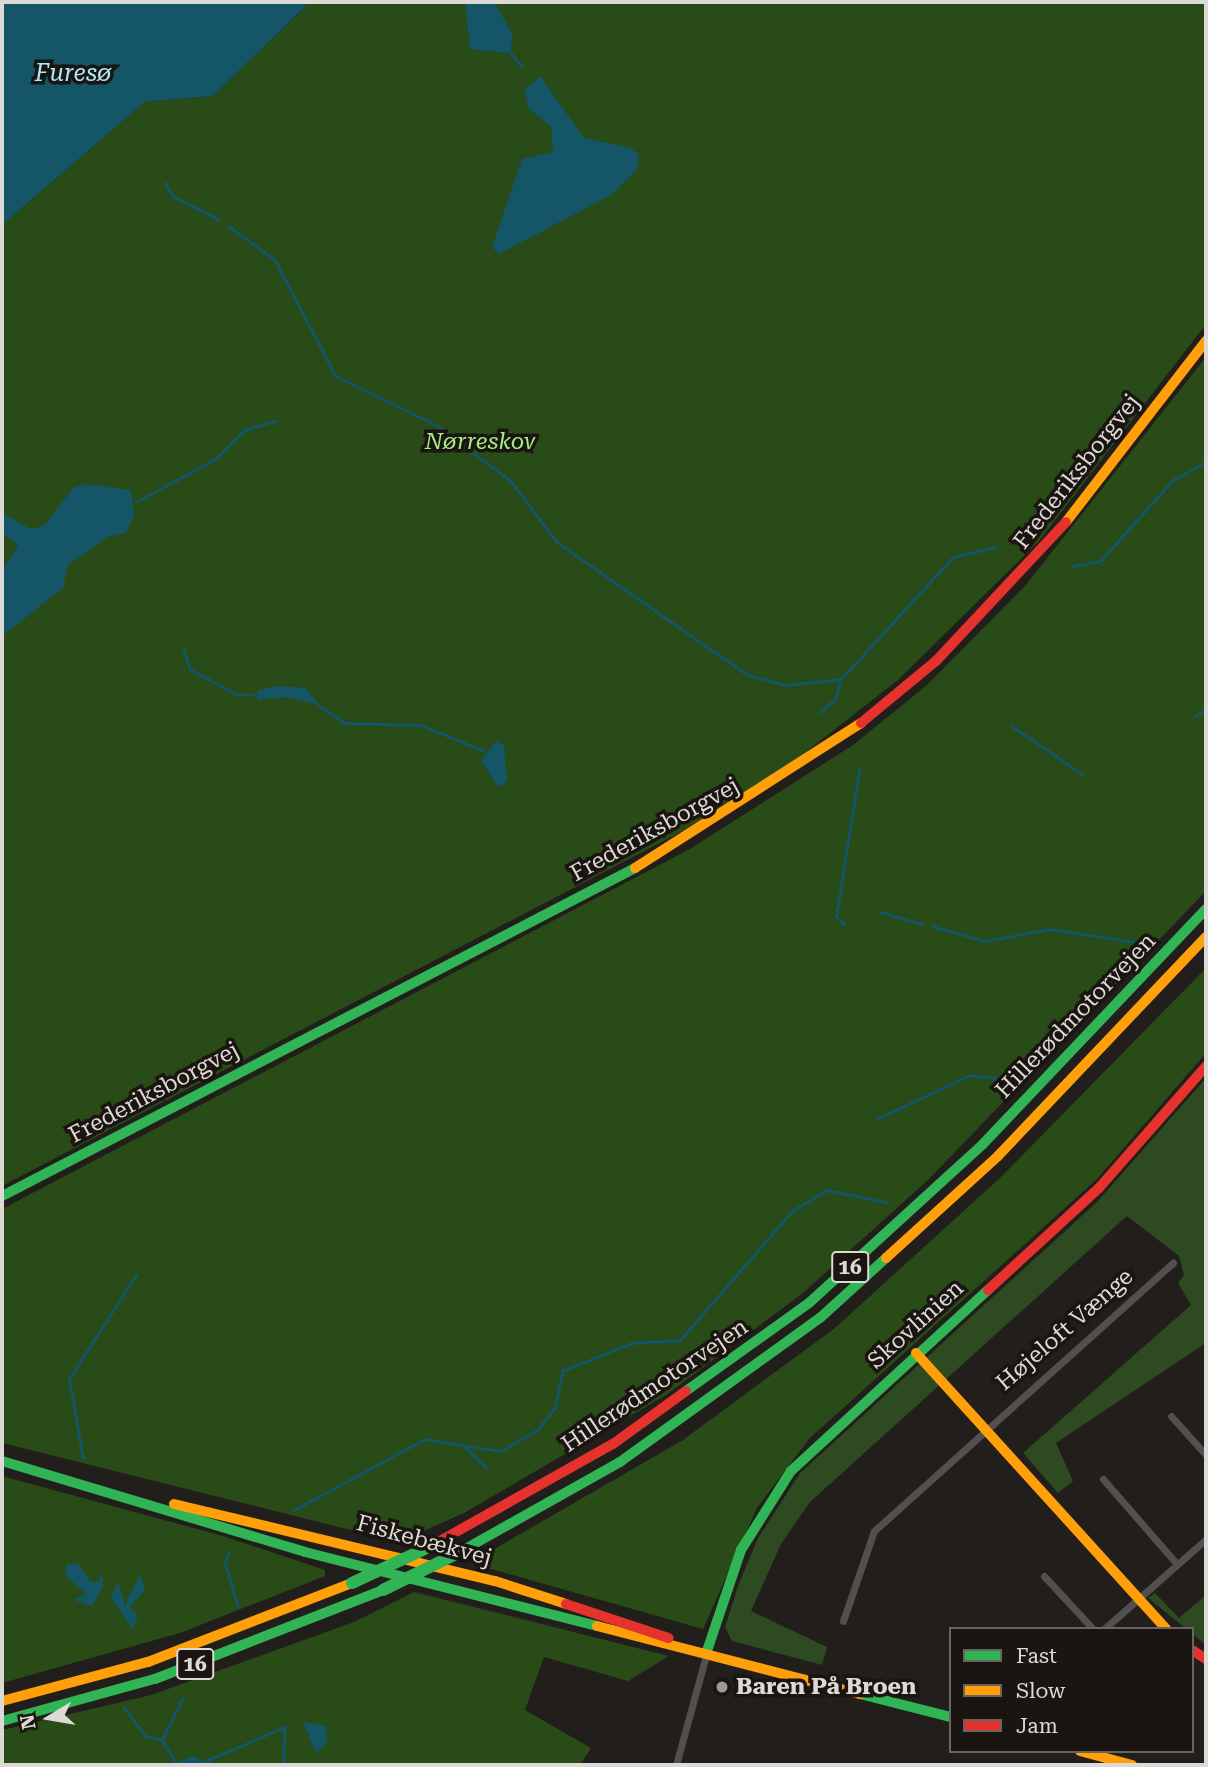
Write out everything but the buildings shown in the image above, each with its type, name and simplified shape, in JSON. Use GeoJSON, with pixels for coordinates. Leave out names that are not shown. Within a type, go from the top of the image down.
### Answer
{"type":"FeatureCollection","features":[{"type":"Feature","properties":{"kind":"main road","name":"Frederiksborgvej"},"geometry":{"type":"LineString","coordinates":[[2,1196],[690,839],[836,744],[936,661],[1040,556],[1206,341]]}},
{"type":"Feature","properties":{"kind":"main road","name":"Hillerødmotorvejen"},"geometry":{"type":"LineString","coordinates":[[2,1701],[148,1662],[352,1583],[431,1546],[613,1444],[809,1303],[983,1144],[1206,909]]}},
{"type":"Feature","properties":{"kind":"main road","name":"Hillerødmotorvejen"},"geometry":{"type":"LineString","coordinates":[[2,1721],[155,1679],[383,1590],[458,1553],[620,1462],[820,1318],[998,1156],[1206,937]]}},
{"type":"Feature","properties":{"kind":"main road","name":"Skovlinien"},"geometry":{"type":"LineString","coordinates":[[707,1651],[741,1550],[776,1491],[826,1433],[1099,1188],[1206,1066]]}},
{"type":"Feature","properties":{"kind":"main road"},"geometry":{"type":"LineString","coordinates":[[916,1353],[1164,1627]]}},
{"type":"Feature","properties":{"kind":"main road","name":"Fiskebækvej"},"geometry":{"type":"LineString","coordinates":[[2,1461],[139,1498],[305,1552],[692,1647],[949,1716]]}},
{"type":"Feature","properties":{"kind":"main road","name":"Fiskebækvej"},"geometry":{"type":"LineString","coordinates":[[139,1498],[287,1527],[495,1581],[692,1647]]}},
{"type":"Feature","properties":{"kind":"main road"},"geometry":{"type":"LineString","coordinates":[[1087,1753],[1132,1765]]}},
{"type":"Feature","properties":{"kind":"street","name":"Højeloft Vænge"},"geometry":{"type":"LineString","coordinates":[[843,1621],[867,1539],[985,1429],[1173,1263]]}},
{"type":"Feature","properties":{"kind":"street"},"geometry":{"type":"LineString","coordinates":[[1171,1416],[1206,1455]]}},
{"type":"Feature","properties":{"kind":"street"},"geometry":{"type":"LineString","coordinates":[[1103,1479],[1177,1564]]}},
{"type":"Feature","properties":{"kind":"street"},"geometry":{"type":"LineString","coordinates":[[1106,1627],[1206,1539]]}},
{"type":"Feature","properties":{"kind":"street"},"geometry":{"type":"LineString","coordinates":[[1044,1576],[1091,1627]]}},
{"type":"Feature","properties":{"kind":"street"},"geometry":{"type":"LineString","coordinates":[[676,1765],[707,1651]]}},
{"type":"Feature","properties":{"kind":"green space","name":"Nørreskov"},"geometry":{"type":"Polygon","coordinates":[[[310,2],[1206,2],[1206,324],[1040,540],[898,680],[788,766],[679,833],[2,1186],[2,225],[145,102],[213,96],[310,2]]]}},
{"type":"Feature","properties":{"kind":"green space"},"geometry":{"type":"Polygon","coordinates":[[[1206,357],[1206,891],[929,1179],[803,1293],[666,1395],[464,1513],[399,1542],[2,1443],[2,1209],[690,849],[853,745],[927,685],[1025,586],[1206,357]]]}},
{"type":"Feature","properties":{"kind":"green space"},"geometry":{"type":"Polygon","coordinates":[[[1206,968],[1206,1053],[1097,1179],[809,1439],[757,1508],[703,1629],[470,1563],[683,1440],[835,1328],[1000,1178],[1206,968]]]}},
{"type":"Feature","properties":{"kind":"green space"},"geometry":{"type":"Polygon","coordinates":[[[1206,1078],[1206,1343],[1056,1443],[1073,1481],[1058,1493],[1023,1453],[1191,1305],[1178,1283],[1184,1275],[1179,1256],[1127,1216],[810,1502],[781,1544],[751,1611],[827,1647],[822,1665],[732,1641],[725,1627],[738,1586],[758,1538],[800,1473],[1097,1202],[1206,1078]]]}},
{"type":"Feature","properties":{"kind":"green space"},"geometry":{"type":"Polygon","coordinates":[[[2,1476],[223,1536],[325,1570],[325,1576],[180,1633],[2,1683],[2,1476]]]}},
{"type":"Feature","properties":{"kind":"green space"},"geometry":{"type":"Polygon","coordinates":[[[414,1592],[669,1656],[628,1681],[544,1657],[525,1710],[591,1748],[580,1765],[2,1765],[2,1730],[151,1695],[354,1622],[414,1592]]]}},
{"type":"Feature","properties":{"kind":"green space"},"geometry":{"type":"Polygon","coordinates":[[[1155,1593],[1179,1618],[1206,1595],[1206,1645],[1194,1635],[1194,1627],[1184,1627],[1148,1598],[1155,1593]]]}},
{"type":"Feature","properties":{"kind":"water","name":"Furesø"},"geometry":{"type":"Polygon","coordinates":[[[2,2],[310,2],[213,96],[145,102],[2,225],[2,2]]]}},
{"type":"Feature","properties":{"kind":"water"},"geometry":{"type":"Polygon","coordinates":[[[465,2],[494,2],[512,33],[511,53],[470,49],[465,2]]]}},
{"type":"Feature","properties":{"kind":"water"},"geometry":{"type":"Polygon","coordinates":[[[540,76],[584,138],[631,148],[639,155],[637,169],[613,194],[499,254],[492,247],[522,159],[553,152],[551,126],[529,109],[524,90],[540,76]]]}},
{"type":"Feature","properties":{"kind":"water"},"geometry":{"type":"Polygon","coordinates":[[[85,484],[131,490],[134,515],[126,533],[107,537],[68,565],[63,588],[2,636],[2,571],[18,545],[2,533],[2,513],[31,529],[45,525],[73,488],[85,484]]]}},
{"type":"Feature","properties":{"kind":"water"},"geometry":{"type":"Polygon","coordinates":[[[275,686],[306,688],[319,705],[286,697],[257,700],[257,691],[275,686]]]}},
{"type":"Feature","properties":{"kind":"water"},"geometry":{"type":"Polygon","coordinates":[[[496,741],[504,745],[507,781],[498,787],[481,761],[496,741]]]}},
{"type":"Feature","properties":{"kind":"water"},"geometry":{"type":"Polygon","coordinates":[[[67,1564],[78,1564],[91,1582],[99,1582],[102,1570],[103,1586],[92,1606],[73,1600],[87,1595],[65,1575],[67,1564]]]}},
{"type":"Feature","properties":{"kind":"water"},"geometry":{"type":"Polygon","coordinates":[[[140,1574],[145,1590],[129,1607],[138,1616],[133,1629],[111,1598],[118,1583],[125,1605],[140,1574]]]}},
{"type":"Feature","properties":{"kind":"water"},"geometry":{"type":"Polygon","coordinates":[[[303,1722],[326,1726],[327,1742],[316,1753],[303,1722]]]}},
{"type":"Feature","properties":{"kind":"water"},"geometry":{"type":"Polygon","coordinates":[[[193,1756],[202,1761],[218,1763],[170,1765],[193,1756]]]}},
{"type":"Feature","properties":{"kind":"waterway"},"geometry":{"type":"LineString","coordinates":[[511,53],[522,66]]}},
{"type":"Feature","properties":{"kind":"waterway"},"geometry":{"type":"LineString","coordinates":[[165,182],[173,196],[218,219]]}},
{"type":"Feature","properties":{"kind":"waterway"},"geometry":{"type":"LineString","coordinates":[[229,226],[275,260],[336,376],[438,426],[511,481],[557,542],[748,675],[785,685],[841,679],[836,699],[821,712]]}},
{"type":"Feature","properties":{"kind":"waterway"},"geometry":{"type":"LineString","coordinates":[[136,502],[217,458],[244,430],[276,421]]}},
{"type":"Feature","properties":{"kind":"waterway"},"geometry":{"type":"LineString","coordinates":[[1073,566],[1100,561],[1173,480],[1206,462]]}},
{"type":"Feature","properties":{"kind":"waterway"},"geometry":{"type":"LineString","coordinates":[[841,679],[953,557],[996,547]]}},
{"type":"Feature","properties":{"kind":"waterway"},"geometry":{"type":"LineString","coordinates":[[184,649],[190,669],[238,695],[254,695]]}},
{"type":"Feature","properties":{"kind":"waterway"},"geometry":{"type":"LineString","coordinates":[[319,705],[345,723],[421,725],[484,751]]}},
{"type":"Feature","properties":{"kind":"waterway"},"geometry":{"type":"LineString","coordinates":[[1195,716],[1206,710]]}},
{"type":"Feature","properties":{"kind":"waterway"},"geometry":{"type":"LineString","coordinates":[[1012,726],[1082,774]]}},
{"type":"Feature","properties":{"kind":"waterway"},"geometry":{"type":"LineString","coordinates":[[845,925],[836,917],[859,771]]}},
{"type":"Feature","properties":{"kind":"waterway"},"geometry":{"type":"LineString","coordinates":[[881,912],[922,924]]}},
{"type":"Feature","properties":{"kind":"waterway"},"geometry":{"type":"LineString","coordinates":[[932,926],[985,941],[1050,929],[1142,943]]}},
{"type":"Feature","properties":{"kind":"waterway"},"geometry":{"type":"LineString","coordinates":[[877,1119],[970,1075],[1013,1080]]}},
{"type":"Feature","properties":{"kind":"waterway"},"geometry":{"type":"LineString","coordinates":[[294,1510],[425,1439],[501,1451],[537,1430],[555,1408],[562,1371],[632,1343],[680,1340],[792,1211],[827,1190],[886,1202]]}},
{"type":"Feature","properties":{"kind":"waterway"},"geometry":{"type":"LineString","coordinates":[[83,1459],[69,1379],[136,1275]]}},
{"type":"Feature","properties":{"kind":"waterway"},"geometry":{"type":"LineString","coordinates":[[464,1446],[487,1468]]}},
{"type":"Feature","properties":{"kind":"waterway"},"geometry":{"type":"LineString","coordinates":[[230,1552],[225,1562],[238,1606]]}},
{"type":"Feature","properties":{"kind":"waterway"},"geometry":{"type":"LineString","coordinates":[[175,1762],[162,1740],[182,1699]]}},
{"type":"Feature","properties":{"kind":"waterway"},"geometry":{"type":"LineString","coordinates":[[124,1707],[146,1736],[162,1740]]}},
{"type":"Feature","properties":{"kind":"waterway"},"geometry":{"type":"LineString","coordinates":[[208,1760],[285,1727],[284,1765]]}},
{"type":"Feature","properties":{"kind":"traffic: fast"},"geometry":{"type":"LineString","coordinates":[[2,1196],[635,868]]}},
{"type":"Feature","properties":{"kind":"traffic: fast"},"geometry":{"type":"LineString","coordinates":[[686,1391],[809,1303],[983,1144],[1206,909]]}},
{"type":"Feature","properties":{"kind":"traffic: fast"},"geometry":{"type":"LineString","coordinates":[[458,1553],[620,1462],[820,1318],[886,1258]]}},
{"type":"Feature","properties":{"kind":"traffic: fast"},"geometry":{"type":"LineString","coordinates":[[707,1651],[741,1550],[791,1471],[988,1290]]}},
{"type":"Feature","properties":{"kind":"traffic: fast"},"geometry":{"type":"LineString","coordinates":[[2,1461],[305,1552],[597,1626]]}},
{"type":"Feature","properties":{"kind":"traffic: fast"},"geometry":{"type":"LineString","coordinates":[[352,1583],[431,1546]]}},
{"type":"Feature","properties":{"kind":"traffic: fast"},"geometry":{"type":"LineString","coordinates":[[383,1590],[458,1553]]}},
{"type":"Feature","properties":{"kind":"traffic: fast"},"geometry":{"type":"LineString","coordinates":[[2,1721],[155,1679],[383,1590]]}},
{"type":"Feature","properties":{"kind":"traffic: fast"},"geometry":{"type":"LineString","coordinates":[[860,1694],[949,1716]]}},
{"type":"Feature","properties":{"kind":"traffic: slow"},"geometry":{"type":"LineString","coordinates":[[1066,522],[1206,341]]}},
{"type":"Feature","properties":{"kind":"traffic: slow"},"geometry":{"type":"LineString","coordinates":[[635,868],[861,723]]}},
{"type":"Feature","properties":{"kind":"traffic: slow"},"geometry":{"type":"LineString","coordinates":[[886,1258],[998,1156],[1206,937]]}},
{"type":"Feature","properties":{"kind":"traffic: slow"},"geometry":{"type":"LineString","coordinates":[[916,1353],[1164,1627]]}},
{"type":"Feature","properties":{"kind":"traffic: slow"},"geometry":{"type":"LineString","coordinates":[[174,1504],[495,1581],[566,1604]]}},
{"type":"Feature","properties":{"kind":"traffic: slow"},"geometry":{"type":"LineString","coordinates":[[2,1701],[148,1662],[352,1583]]}},
{"type":"Feature","properties":{"kind":"traffic: slow"},"geometry":{"type":"LineString","coordinates":[[597,1626],[860,1694]]}},
{"type":"Feature","properties":{"kind":"traffic: slow"},"geometry":{"type":"LineString","coordinates":[[1087,1753],[1132,1765]]}},
{"type":"Feature","properties":{"kind":"traffic: jam"},"geometry":{"type":"LineString","coordinates":[[861,723],[936,661],[1066,522]]}},
{"type":"Feature","properties":{"kind":"traffic: jam"},"geometry":{"type":"LineString","coordinates":[[988,1290],[1099,1188],[1206,1066]]}},
{"type":"Feature","properties":{"kind":"traffic: jam"},"geometry":{"type":"LineString","coordinates":[[431,1546],[613,1444],[686,1391]]}},
{"type":"Feature","properties":{"kind":"traffic: jam"},"geometry":{"type":"LineString","coordinates":[[566,1604],[669,1638]]}},
{"type":"Feature","properties":{"kind":"traffic: jam"},"geometry":{"type":"LineString","coordinates":[[1194,1651],[1206,1659]]}},
{"type":"Feature","properties":{"kind":"place","name":"Baren På Broen"},"geometry":{"type":"Point","coordinates":[722,1687]}}]}
